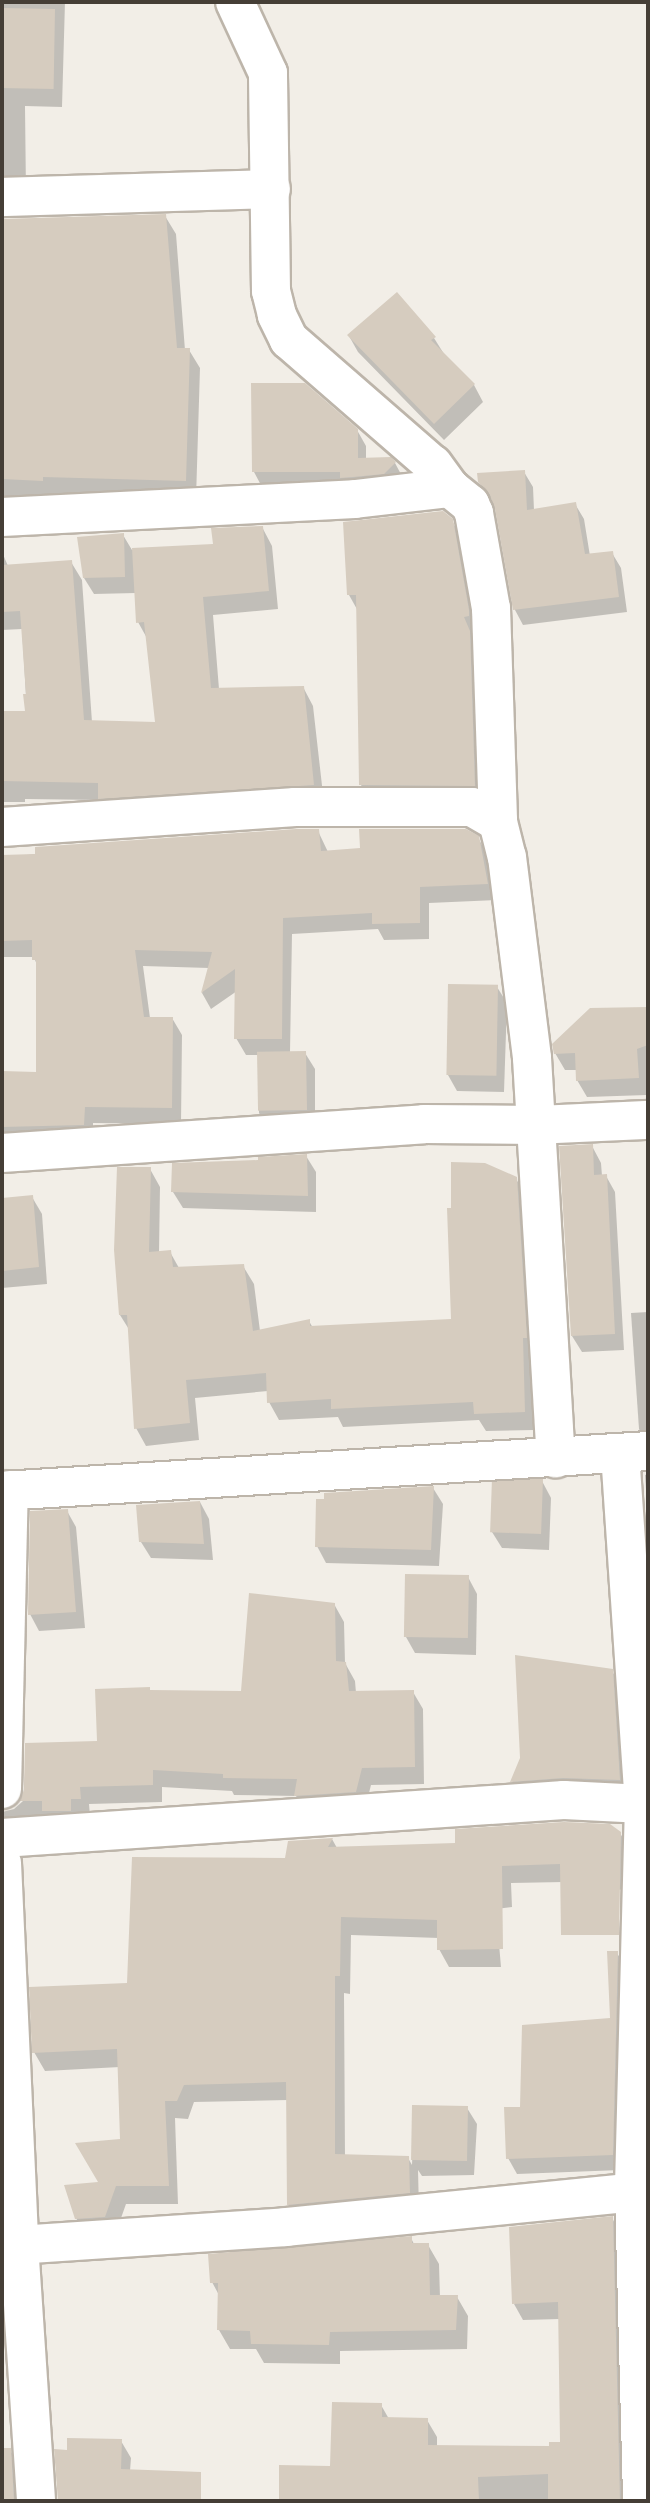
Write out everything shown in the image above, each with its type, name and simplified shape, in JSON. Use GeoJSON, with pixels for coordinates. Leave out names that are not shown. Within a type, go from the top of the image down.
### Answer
{"type":"FeatureCollection","features":[{"type":"Feature","properties":{"kind":"street"},"geometry":{"type":"LineString","coordinates":[[235,2],[268,73],[271,292],[277,315],[289,340],[433,465],[450,488],[470,504],[474,513],[491,608],[498,822],[509,870],[532,1058],[556,1458]]}},
{"type":"Feature","properties":{"kind":"street"},"geometry":{"type":"LineString","coordinates":[[2,197],[271,189]]}},
{"type":"Feature","properties":{"kind":"street"},"geometry":{"type":"LineString","coordinates":[[2,517],[355,499],[450,488]]}},
{"type":"Feature","properties":{"kind":"street"},"geometry":{"type":"LineString","coordinates":[[2,827],[295,807],[471,807],[498,822]]}},
{"type":"Feature","properties":{"kind":"street"},"geometry":{"type":"LineString","coordinates":[[2,1153],[424,1124],[536,1125],[648,1120]]}},
{"type":"Feature","properties":{"kind":"street"},"geometry":{"type":"LineString","coordinates":[[2,1789],[5,1490],[634,1452],[646,1804],[641,2191],[642,2501]]}},
{"type":"Feature","properties":{"kind":"street"},"geometry":{"type":"LineString","coordinates":[[2,1838],[564,1800],[646,1804]]}},
{"type":"Feature","properties":{"kind":"street"},"geometry":{"type":"LineString","coordinates":[[2,1863],[11,2245],[36,2501]]}},
{"type":"Feature","properties":{"kind":"street"},"geometry":{"type":"LineString","coordinates":[[11,2245],[286,2227],[641,2191]]}},
{"type":"Feature","properties":{"kind":"building"},"geometry":{"type":"Polygon","coordinates":[[[2,8],[55,9],[54,89],[2,88],[2,8]]]}},
{"type":"Feature","properties":{"kind":"building"},"geometry":{"type":"Polygon","coordinates":[[[166,214],[177,348],[190,348],[186,481],[43,477],[43,481],[2,479],[2,219],[166,214]]]}},
{"type":"Feature","properties":{"kind":"building"},"geometry":{"type":"Polygon","coordinates":[[[397,292],[436,337],[431,340],[475,384],[434,424],[347,335],[397,292]]]}},
{"type":"Feature","properties":{"kind":"building"},"geometry":{"type":"Polygon","coordinates":[[[251,383],[305,383],[358,429],[358,458],[391,457],[396,462],[384,474],[340,478],[340,472],[252,472],[251,383]]]}},
{"type":"Feature","properties":{"kind":"building"},"geometry":{"type":"Polygon","coordinates":[[[525,470],[527,510],[576,502],[585,554],[613,551],[619,597],[513,610],[495,509],[490,495],[478,482],[477,473],[525,470]]]}},
{"type":"Feature","properties":{"kind":"building"},"geometry":{"type":"Polygon","coordinates":[[[443,511],[453,519],[469,610],[469,616],[464,617],[470,631],[475,786],[359,785],[356,595],[347,595],[343,522],[443,511]]]}},
{"type":"Feature","properties":{"kind":"building"},"geometry":{"type":"Polygon","coordinates":[[[263,526],[269,591],[203,597],[211,688],[304,686],[314,785],[98,799],[98,783],[2,781],[2,711],[25,711],[23,694],[26,694],[20,611],[2,612],[2,565],[72,560],[84,720],[155,722],[144,622],[136,623],[132,548],[213,544],[211,528],[263,526]]]}},
{"type":"Feature","properties":{"kind":"building"},"geometry":{"type":"Polygon","coordinates":[[[124,533],[125,577],[83,578],[77,537],[124,533]]]}},
{"type":"Feature","properties":{"kind":"building"},"geometry":{"type":"Polygon","coordinates":[[[319,829],[321,851],[360,848],[359,829],[466,829],[479,836],[488,884],[420,887],[420,923],[372,924],[372,913],[283,918],[282,1039],[234,1039],[235,969],[201,993],[212,952],[135,950],[144,1017],[173,1017],[172,1108],[85,1107],[84,1125],[2,1127],[2,1071],[36,1072],[36,960],[32,960],[32,940],[2,941],[2,855],[35,854],[35,847],[319,829]]]}},
{"type":"Feature","properties":{"kind":"building"},"geometry":{"type":"Polygon","coordinates":[[[448,984],[498,985],[496,1076],[446,1075],[448,984]]]}},
{"type":"Feature","properties":{"kind":"building"},"geometry":{"type":"Polygon","coordinates":[[[648,1007],[648,1045],[637,1049],[639,1078],[576,1081],[575,1053],[554,1054],[552,1044],[590,1008],[648,1007]]]}},
{"type":"Feature","properties":{"kind":"building"},"geometry":{"type":"Polygon","coordinates":[[[306,1051],[307,1110],[258,1111],[257,1052],[306,1051]]]}},
{"type":"Feature","properties":{"kind":"building"},"geometry":{"type":"Polygon","coordinates":[[[593,1144],[594,1175],[607,1174],[615,1334],[571,1336],[559,1146],[593,1144]]]}},
{"type":"Feature","properties":{"kind":"building"},"geometry":{"type":"Polygon","coordinates":[[[307,1154],[308,1196],[171,1192],[172,1163],[258,1160],[258,1157],[307,1154]]]}},
{"type":"Feature","properties":{"kind":"building"},"geometry":{"type":"Polygon","coordinates":[[[451,1162],[485,1163],[517,1177],[527,1338],[523,1338],[525,1412],[474,1414],[473,1402],[331,1409],[331,1399],[267,1403],[266,1373],[186,1380],[190,1423],[134,1429],[127,1315],[119,1315],[114,1250],[117,1167],[151,1167],[149,1252],[171,1250],[173,1267],[244,1264],[253,1331],[310,1319],[310,1326],[451,1319],[447,1208],[451,1208],[451,1162]]]}},
{"type":"Feature","properties":{"kind":"building"},"geometry":{"type":"Polygon","coordinates":[[[33,1195],[39,1267],[2,1271],[2,1198],[33,1195]]]}},
{"type":"Feature","properties":{"kind":"building"},"geometry":{"type":"Polygon","coordinates":[[[492,1477],[543,1479],[541,1534],[490,1532],[492,1477]]]}},
{"type":"Feature","properties":{"kind":"building"},"geometry":{"type":"Polygon","coordinates":[[[434,1486],[431,1550],[315,1547],[316,1499],[324,1499],[324,1493],[434,1486]]]}},
{"type":"Feature","properties":{"kind":"building"},"geometry":{"type":"Polygon","coordinates":[[[200,1501],[204,1544],[139,1542],[136,1505],[200,1501]]]}},
{"type":"Feature","properties":{"kind":"building"},"geometry":{"type":"Polygon","coordinates":[[[68,1509],[76,1612],[28,1615],[30,1511],[68,1509]]]}},
{"type":"Feature","properties":{"kind":"building"},"geometry":{"type":"Polygon","coordinates":[[[405,1574],[469,1575],[468,1638],[404,1637],[405,1574]]]}},
{"type":"Feature","properties":{"kind":"building"},"geometry":{"type":"Polygon","coordinates":[[[249,1593],[335,1603],[336,1661],[346,1662],[349,1691],[414,1690],[415,1767],[362,1768],[356,1792],[294,1796],[297,1779],[223,1778],[223,1774],[153,1770],[153,1785],[80,1787],[81,1799],[71,1799],[71,1811],[42,1811],[42,1801],[20,1801],[24,1790],[25,1743],[97,1741],[95,1689],[150,1687],[150,1690],[241,1691],[249,1593]]]}},
{"type":"Feature","properties":{"kind":"building"},"geometry":{"type":"Polygon","coordinates":[[[515,1655],[613,1669],[620,1780],[563,1778],[510,1782],[520,1758],[515,1655]]]}},
{"type":"Feature","properties":{"kind":"building"},"geometry":{"type":"Polygon","coordinates":[[[564,1822],[610,1824],[621,1832],[619,1935],[561,1935],[560,1864],[502,1866],[503,1949],[437,1950],[437,1920],[341,1917],[340,1976],[335,1976],[335,2154],[409,2156],[410,2193],[287,2205],[286,2082],[184,2085],[177,2101],[165,2101],[169,2186],[116,2186],[105,2217],[75,2219],[64,2185],[98,2182],[75,2143],[120,2139],[117,2049],[32,2053],[29,1987],[127,1983],[132,1857],[285,1858],[288,1841],[333,1838],[328,1847],[455,1843],[455,1829],[564,1822]]]}},
{"type":"Feature","properties":{"kind":"building"},"geometry":{"type":"Polygon","coordinates":[[[607,1951],[618,1951],[613,2155],[506,2159],[504,2107],[520,2107],[522,2025],[610,2018],[607,1951]]]}},
{"type":"Feature","properties":{"kind":"building"},"geometry":{"type":"Polygon","coordinates":[[[412,2105],[468,2106],[467,2161],[411,2160],[412,2105]]]}},
{"type":"Feature","properties":{"kind":"building"},"geometry":{"type":"Polygon","coordinates":[[[613,2216],[620,2501],[548,2501],[548,2474],[478,2477],[479,2501],[279,2501],[279,2465],[330,2466],[332,2402],[382,2403],[382,2417],[428,2418],[428,2445],[549,2446],[549,2442],[560,2442],[558,2302],[512,2304],[509,2227],[613,2216]]]}},
{"type":"Feature","properties":{"kind":"building"},"geometry":{"type":"Polygon","coordinates":[[[412,2236],[412,2243],[429,2243],[430,2295],[458,2295],[456,2330],[330,2332],[329,2345],[251,2344],[250,2331],[217,2330],[218,2283],[210,2283],[208,2254],[412,2236]]]}},
{"type":"Feature","properties":{"kind":"building"},"geometry":{"type":"Polygon","coordinates":[[[67,2438],[122,2439],[121,2469],[201,2472],[201,2501],[58,2501],[54,2449],[67,2450],[67,2438]]]}},
{"type":"Feature","properties":{"kind":"building"},"geometry":{"type":"Polygon","coordinates":[[[2,2448],[11,2448],[14,2501],[2,2501],[2,2448]]]}}]}
